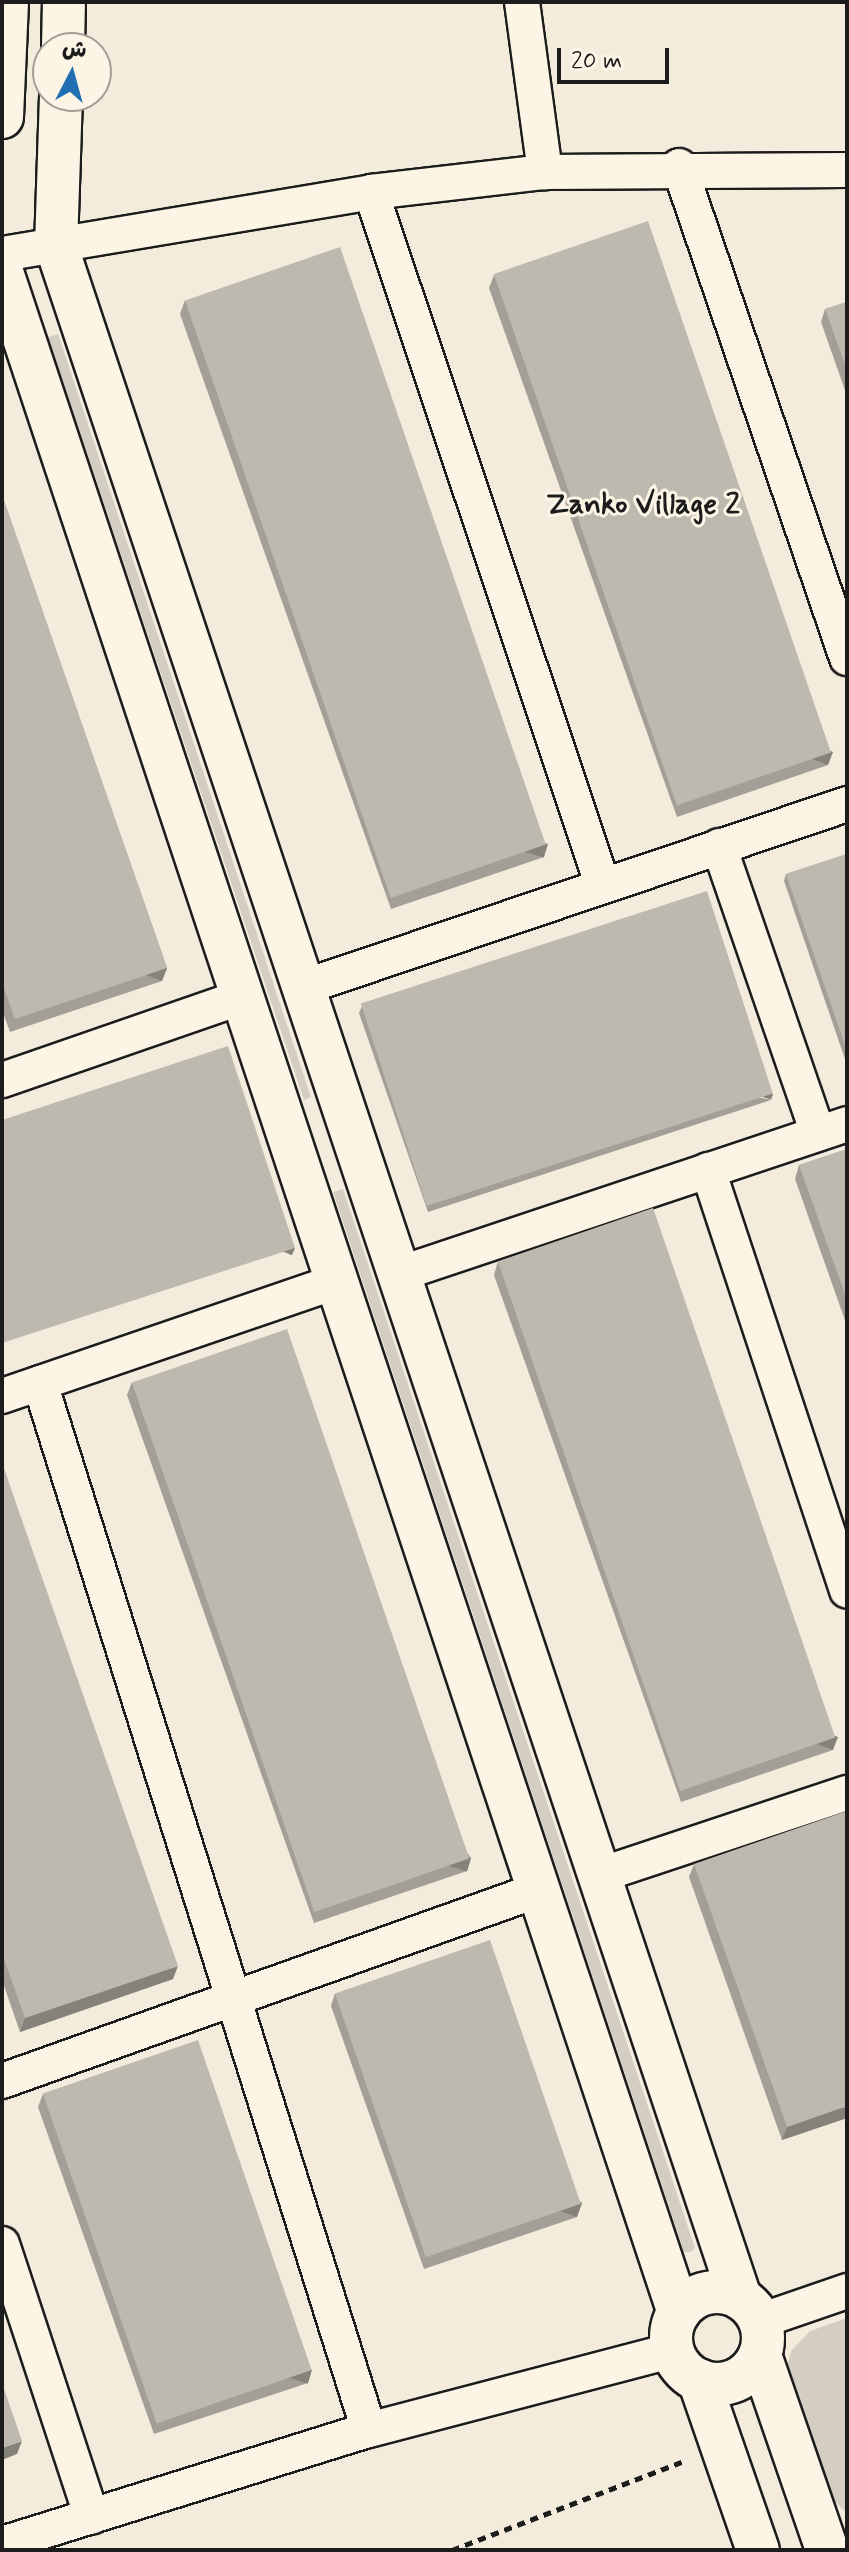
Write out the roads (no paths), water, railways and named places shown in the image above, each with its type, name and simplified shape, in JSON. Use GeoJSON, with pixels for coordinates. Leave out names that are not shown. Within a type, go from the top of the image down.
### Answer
{"type":"FeatureCollection","features":[{"type":"Feature","properties":{"kind":"street"},"geometry":{"type":"LineString","coordinates":[[2,117],[7,2]]}},
{"type":"Feature","properties":{"kind":"street"},"geometry":{"type":"LineString","coordinates":[[63,32],[64,2]]}},
{"type":"Feature","properties":{"kind":"street"},"geometry":{"type":"LineString","coordinates":[[522,2],[545,172]]}},
{"type":"Feature","properties":{"kind":"street"},"geometry":{"type":"LineString","coordinates":[[60,112],[56,245],[827,2550]]}},
{"type":"Feature","properties":{"kind":"street"},"geometry":{"type":"LineString","coordinates":[[758,168],[847,151]]}},
{"type":"Feature","properties":{"kind":"street"},"geometry":{"type":"LineString","coordinates":[[679,166],[847,658]]}},
{"type":"Feature","properties":{"kind":"street"},"geometry":{"type":"LineString","coordinates":[[2,254],[371,192],[545,172],[679,166],[847,170]]}},
{"type":"Feature","properties":{"kind":"street"},"geometry":{"type":"LineString","coordinates":[[371,192],[603,886]]}},
{"type":"Feature","properties":{"kind":"street"},"geometry":{"type":"LineString","coordinates":[[2,272],[538,1890],[684,2348],[758,2550]]}},
{"type":"Feature","properties":{"kind":"street"},"geometry":{"type":"LineString","coordinates":[[304,987],[847,804]]}},
{"type":"Feature","properties":{"kind":"street"},"geometry":{"type":"LineString","coordinates":[[399,1274],[832,1128],[719,846]]}},
{"type":"Feature","properties":{"kind":"street"},"geometry":{"type":"LineString","coordinates":[[2,1080],[242,997]]}},
{"type":"Feature","properties":{"kind":"street"},"geometry":{"type":"LineString","coordinates":[[292,1148],[351,1129]]}},
{"type":"Feature","properties":{"kind":"street"},"geometry":{"type":"LineString","coordinates":[[708,1170],[847,1591]]}},
{"type":"Feature","properties":{"kind":"street"},"geometry":{"type":"LineString","coordinates":[[2,1396],[337,1281]]}},
{"type":"Feature","properties":{"kind":"street"},"geometry":{"type":"LineString","coordinates":[[40,1383],[229,1999],[369,2430]]}},
{"type":"Feature","properties":{"kind":"street"},"geometry":{"type":"LineString","coordinates":[[600,1875],[847,1793]]}},
{"type":"Feature","properties":{"kind":"street"},"geometry":{"type":"LineString","coordinates":[[2,2081],[538,1890]]}},
{"type":"Feature","properties":{"kind":"street"},"geometry":{"type":"LineString","coordinates":[[2,2244],[92,2517]]}},
{"type":"Feature","properties":{"kind":"street"},"geometry":{"type":"LineString","coordinates":[[753,2325],[847,2291]]}},
{"type":"Feature","properties":{"kind":"street"},"geometry":{"type":"LineString","coordinates":[[684,2348],[707,2293],[753,2325]]}},
{"type":"Feature","properties":{"kind":"street"},"geometry":{"type":"LineString","coordinates":[[2,2544],[369,2430],[684,2348],[738,2378],[753,2325]]}},
{"type":"Feature","properties":{"kind":"district","name":"Zanko Village 2"},"geometry":{"type":"Point","coordinates":[643,505]}}]}
